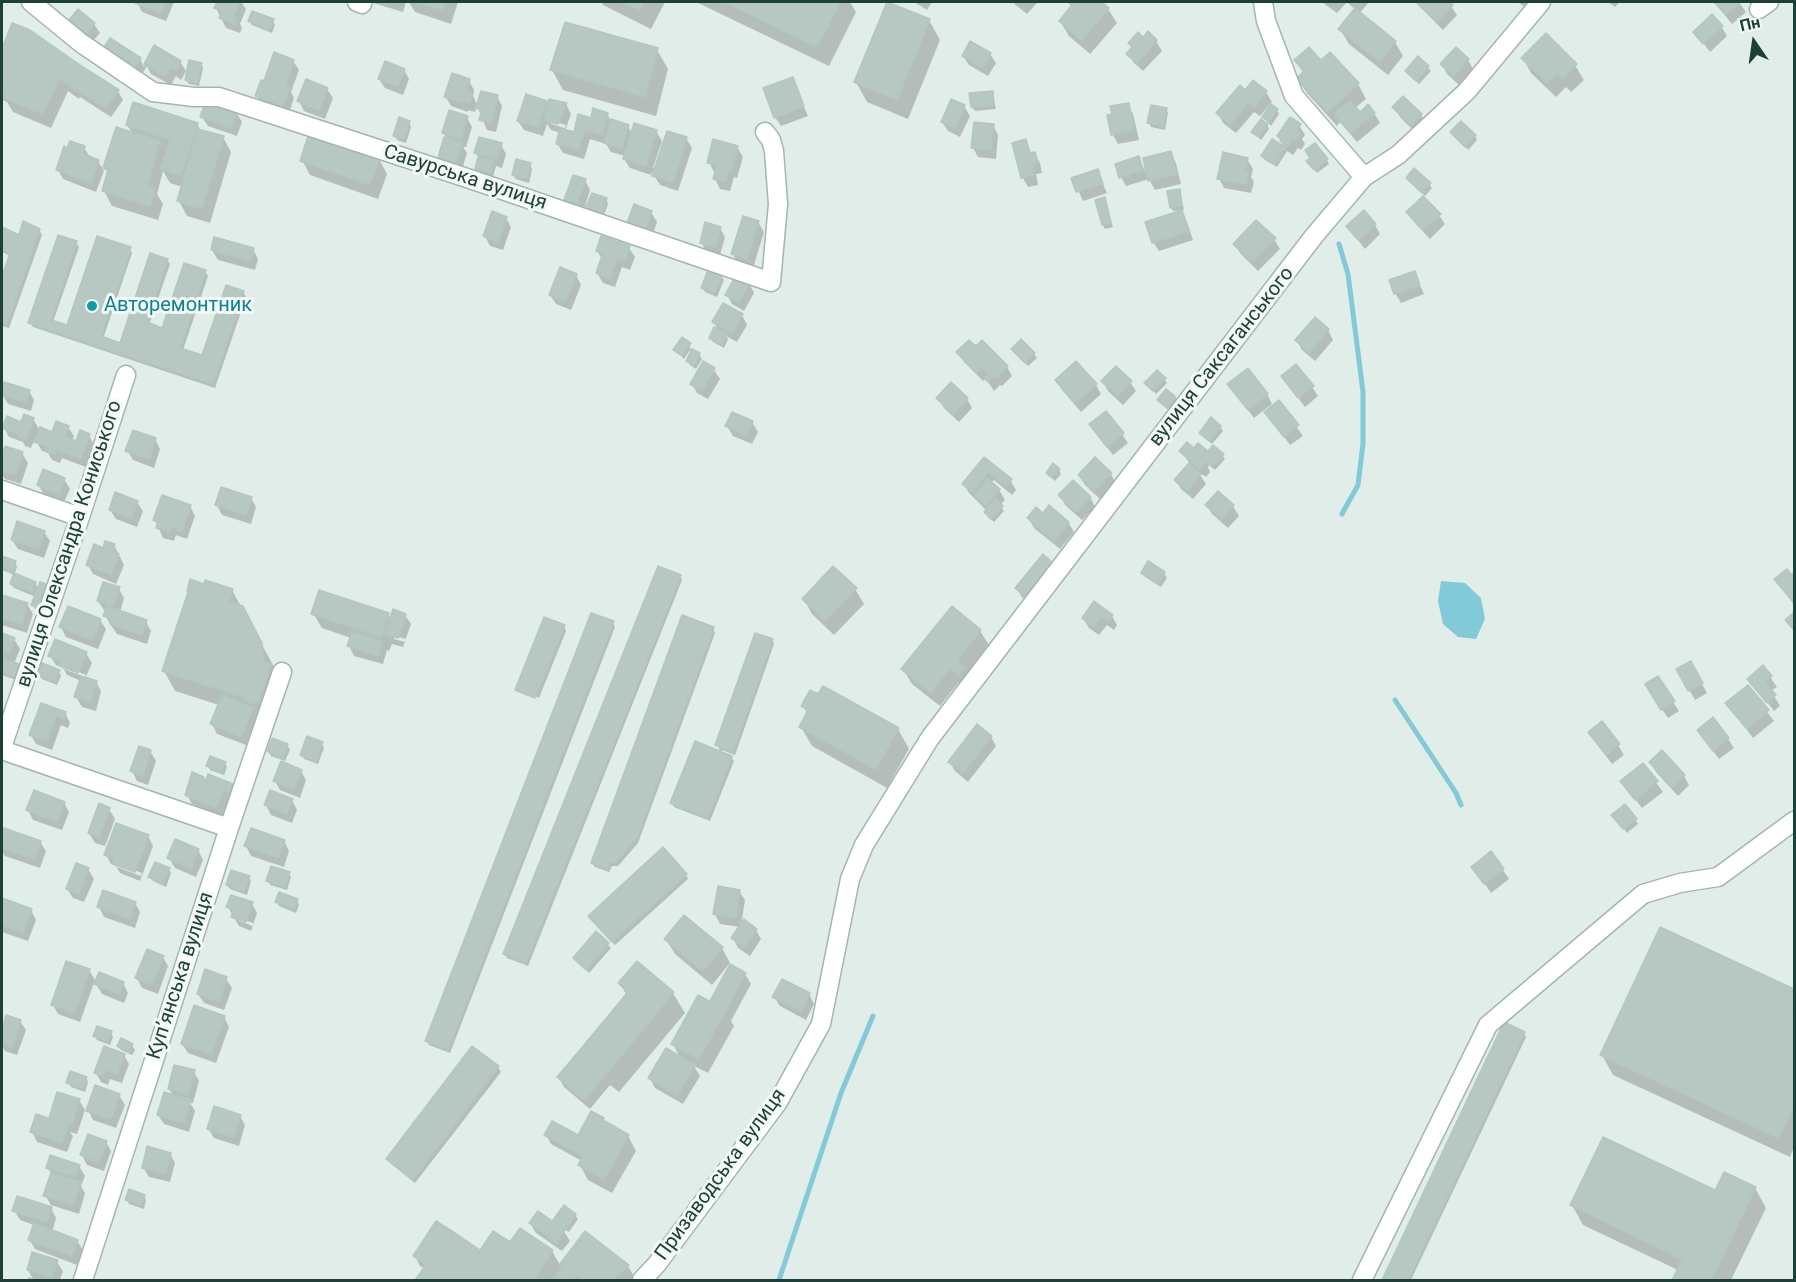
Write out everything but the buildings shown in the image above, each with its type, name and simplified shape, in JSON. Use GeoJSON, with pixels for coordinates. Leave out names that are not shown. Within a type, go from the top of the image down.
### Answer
{"type":"FeatureCollection","features":[{"type":"Feature","properties":{"kind":"street","name":"Савурська вулиця"},"geometry":{"type":"LineString","coordinates":[[31,2],[81,43],[153,92],[194,97],[219,97],[470,179],[771,282],[778,204],[774,151],[765,132]]}},
{"type":"Feature","properties":{"kind":"street"},"geometry":{"type":"LineString","coordinates":[[1263,2],[1266,21],[1293,96],[1364,177]]}},
{"type":"Feature","properties":{"kind":"street","name":"вулиця Саксаганського"},"geometry":{"type":"LineString","coordinates":[[930,738],[1300,255],[1364,177],[1398,155],[1467,91],[1541,2]]}},
{"type":"Feature","properties":{"kind":"street","name":"вулиця Олександра Кониського"},"geometry":{"type":"LineString","coordinates":[[2,748],[126,375]]}},
{"type":"Feature","properties":{"kind":"street"},"geometry":{"type":"LineString","coordinates":[[2,490],[80,517]]}},
{"type":"Feature","properties":{"kind":"street","name":"Купʼянська вулиця"},"geometry":{"type":"LineString","coordinates":[[83,1281],[229,828],[282,672]]}},
{"type":"Feature","properties":{"kind":"street","name":"Призаводська вулиця"},"geometry":{"type":"LineString","coordinates":[[642,1281],[778,1102],[820,1024],[850,879],[864,845],[930,738]]}},
{"type":"Feature","properties":{"kind":"street"},"geometry":{"type":"LineString","coordinates":[[2,748],[229,828]]}},
{"type":"Feature","properties":{"kind":"street"},"geometry":{"type":"LineString","coordinates":[[1362,1281],[1488,1025],[1643,894],[1680,883],[1718,877],[1794,821]]}},
{"type":"Feature","properties":{"kind":"water"},"geometry":{"type":"Polygon","coordinates":[[[1441,581],[1465,583],[1481,598],[1485,619],[1476,639],[1458,637],[1443,624],[1438,601],[1441,581]]]}},
{"type":"Feature","properties":{"kind":"waterway"},"geometry":{"type":"LineString","coordinates":[[1339,244],[1348,274],[1363,392],[1363,444],[1358,485],[1342,514]]}},
{"type":"Feature","properties":{"kind":"waterway"},"geometry":{"type":"LineString","coordinates":[[1395,700],[1456,793],[1461,805]]}},
{"type":"Feature","properties":{"kind":"waterway"},"geometry":{"type":"LineString","coordinates":[[779,1280],[841,1093],[873,1016]]}},
{"type":"Feature","properties":{"kind":"place","name":"Авторемонтник"},"geometry":{"type":"Point","coordinates":[92,306]}}]}
